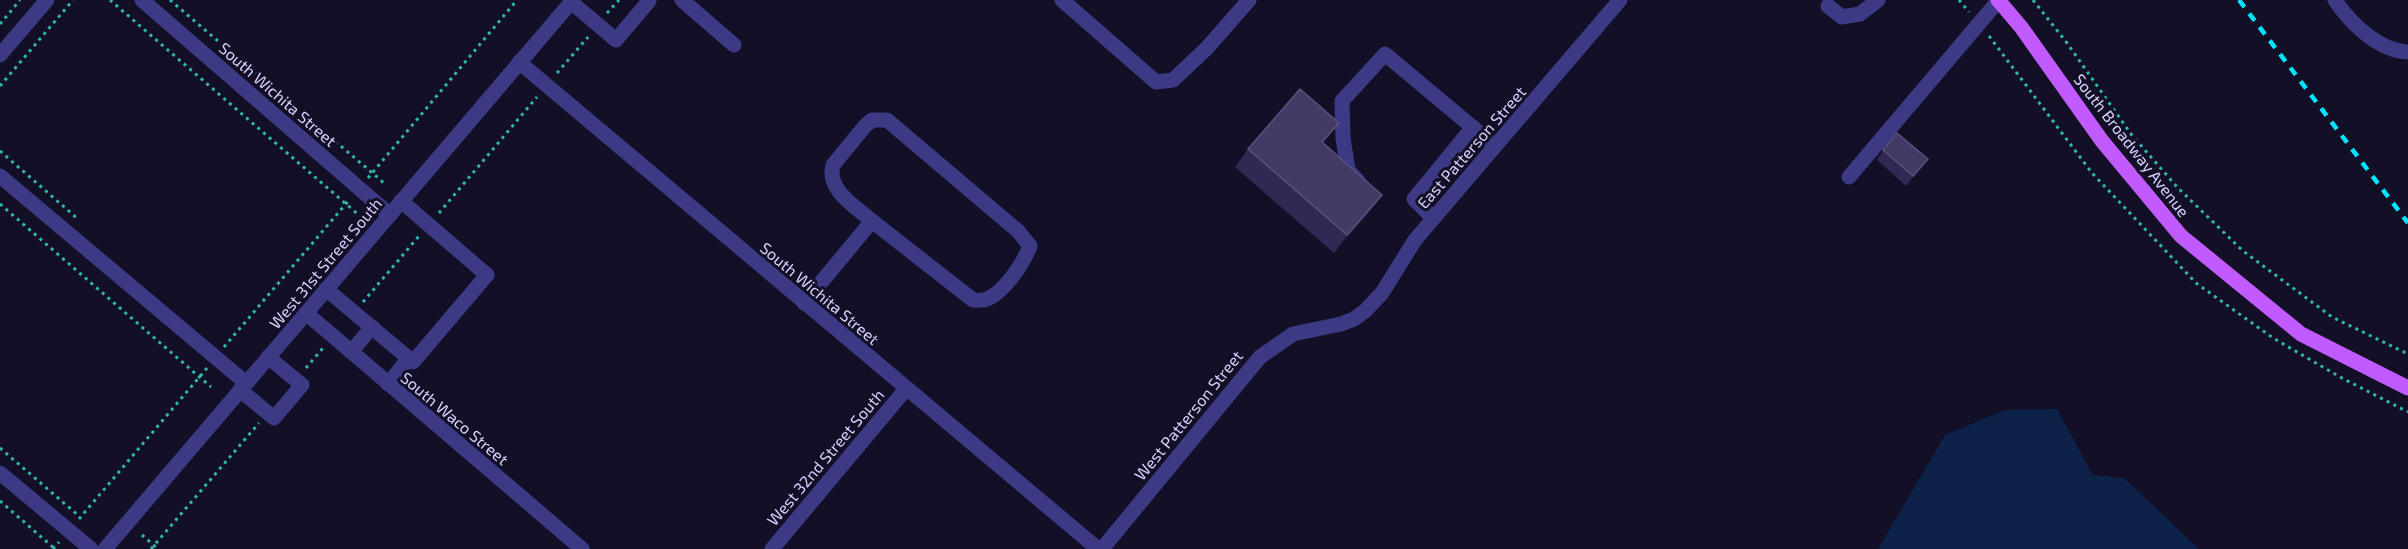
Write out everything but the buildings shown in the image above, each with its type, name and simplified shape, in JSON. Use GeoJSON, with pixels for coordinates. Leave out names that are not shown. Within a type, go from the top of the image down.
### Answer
{"type":"FeatureCollection","features":[{"type":"Feature","properties":{"kind":"main road","name":"South Broadway Avenue"},"geometry":{"type":"LineString","coordinates":[[1998,0],[2021,27],[2102,141],[2181,236],[2301,334],[2404,386]]}},
{"type":"Feature","properties":{"kind":"street"},"geometry":{"type":"LineString","coordinates":[[0,55],[47,0]]}},
{"type":"Feature","properties":{"kind":"street","name":"South Wichita Street"},"geometry":{"type":"LineString","coordinates":[[142,0],[390,215]]}},
{"type":"Feature","properties":{"kind":"street"},"geometry":{"type":"LineString","coordinates":[[682,0],[734,45]]}},
{"type":"Feature","properties":{"kind":"street"},"geometry":{"type":"LineString","coordinates":[[1062,0],[1156,82],[1173,80],[1207,48],[1249,0]]}},
{"type":"Feature","properties":{"kind":"street","name":"East Patterson Street"},"geometry":{"type":"LineString","coordinates":[[1354,319],[1382,293],[1405,253],[1433,218],[1620,0]]}},
{"type":"Feature","properties":{"kind":"street"},"geometry":{"type":"LineString","coordinates":[[1828,6],[1842,17],[1860,14],[1878,0]]}},
{"type":"Feature","properties":{"kind":"street"},"geometry":{"type":"LineString","coordinates":[[1849,177],[1998,0]]}},
{"type":"Feature","properties":{"kind":"street"},"geometry":{"type":"LineString","coordinates":[[2336,0],[2373,40],[2402,52],[2408,52]]}},
{"type":"Feature","properties":{"kind":"street"},"geometry":{"type":"LineString","coordinates":[[572,1],[616,40],[648,1]]}},
{"type":"Feature","properties":{"kind":"street","name":"West 31st Street South"},"geometry":{"type":"LineString","coordinates":[[114,546],[268,357],[572,1]]}},
{"type":"Feature","properties":{"kind":"street"},"geometry":{"type":"LineString","coordinates":[[1362,186],[1348,170],[1343,138],[1342,101],[1385,54],[1495,147]]}},
{"type":"Feature","properties":{"kind":"street","name":"South Wichita Street"},"geometry":{"type":"LineString","coordinates":[[519,63],[1100,549]]}},
{"type":"Feature","properties":{"kind":"street"},"geometry":{"type":"LineString","coordinates":[[880,118],[887,120],[1018,231],[1030,246],[1020,266],[998,292],[986,300],[973,300],[873,221],[841,194],[832,179],[831,171],[833,165],[865,126],[872,120],[880,118]]}},
{"type":"Feature","properties":{"kind":"street"},"geometry":{"type":"LineString","coordinates":[[1433,218],[1414,199],[1473,127]]}},
{"type":"Feature","properties":{"kind":"street"},"geometry":{"type":"LineString","coordinates":[[0,176],[216,358],[274,418],[302,385],[268,357]]}},
{"type":"Feature","properties":{"kind":"street"},"geometry":{"type":"LineString","coordinates":[[327,289],[413,362],[487,275],[401,201]]}},
{"type":"Feature","properties":{"kind":"street"},"geometry":{"type":"LineString","coordinates":[[804,303],[873,221]]}},
{"type":"Feature","properties":{"kind":"street","name":"South Waco Street"},"geometry":{"type":"LineString","coordinates":[[306,314],[582,549]]}},
{"type":"Feature","properties":{"kind":"street","name":"West Patterson Street"},"geometry":{"type":"LineString","coordinates":[[1100,549],[1260,357],[1293,334],[1354,319]]}},
{"type":"Feature","properties":{"kind":"street"},"geometry":{"type":"LineString","coordinates":[[351,352],[372,327]]}},
{"type":"Feature","properties":{"kind":"street"},"geometry":{"type":"LineString","coordinates":[[388,384],[410,358]]}},
{"type":"Feature","properties":{"kind":"street","name":"West 32nd Street South"},"geometry":{"type":"LineString","coordinates":[[772,549],[906,389]]}},
{"type":"Feature","properties":{"kind":"street"},"geometry":{"type":"LineString","coordinates":[[0,472],[91,549]]}},
{"type":"Feature","properties":{"kind":"path"},"geometry":{"type":"LineString","coordinates":[[0,24],[20,0]]}},
{"type":"Feature","properties":{"kind":"path"},"geometry":{"type":"LineString","coordinates":[[0,86],[73,0]]}},
{"type":"Feature","properties":{"kind":"path"},"geometry":{"type":"LineString","coordinates":[[110,0],[360,216]]}},
{"type":"Feature","properties":{"kind":"path"},"geometry":{"type":"LineString","coordinates":[[170,0],[384,183]]}},
{"type":"Feature","properties":{"kind":"path"},"geometry":{"type":"LineString","coordinates":[[0,501],[54,549],[517,0]]}},
{"type":"Feature","properties":{"kind":"path"},"geometry":{"type":"LineString","coordinates":[[354,312],[619,0]]}},
{"type":"Feature","properties":{"kind":"path"},"geometry":{"type":"LineString","coordinates":[[2033,0],[2067,43],[2131,134],[2177,188],[2244,251],[2332,317],[2408,354]]}},
{"type":"Feature","properties":{"kind":"path"},"geometry":{"type":"LineString","coordinates":[[0,204],[212,387]]}},
{"type":"Feature","properties":{"kind":"path"},"geometry":{"type":"LineString","coordinates":[[296,380],[333,337]]}},
{"type":"Feature","properties":{"kind":"path"},"geometry":{"type":"LineString","coordinates":[[151,549],[267,413]]}},
{"type":"Feature","properties":{"kind":"path"},"geometry":{"type":"LineString","coordinates":[[0,448],[86,522]]}},
{"type":"Feature","properties":{"kind":"path"},"geometry":{"type":"LineString","coordinates":[[142,535],[158,549]]}},
{"type":"Feature","properties":{"kind":"water"},"geometry":{"type":"Polygon","coordinates":[[[2057,409],[2093,475],[2124,478],[2199,549],[1878,549],[1945,435],[2005,410],[2057,409]]]}},
{"type":"Feature","properties":{"kind":"railway"},"geometry":{"type":"LineString","coordinates":[[2239,0],[2408,223]]}}]}
